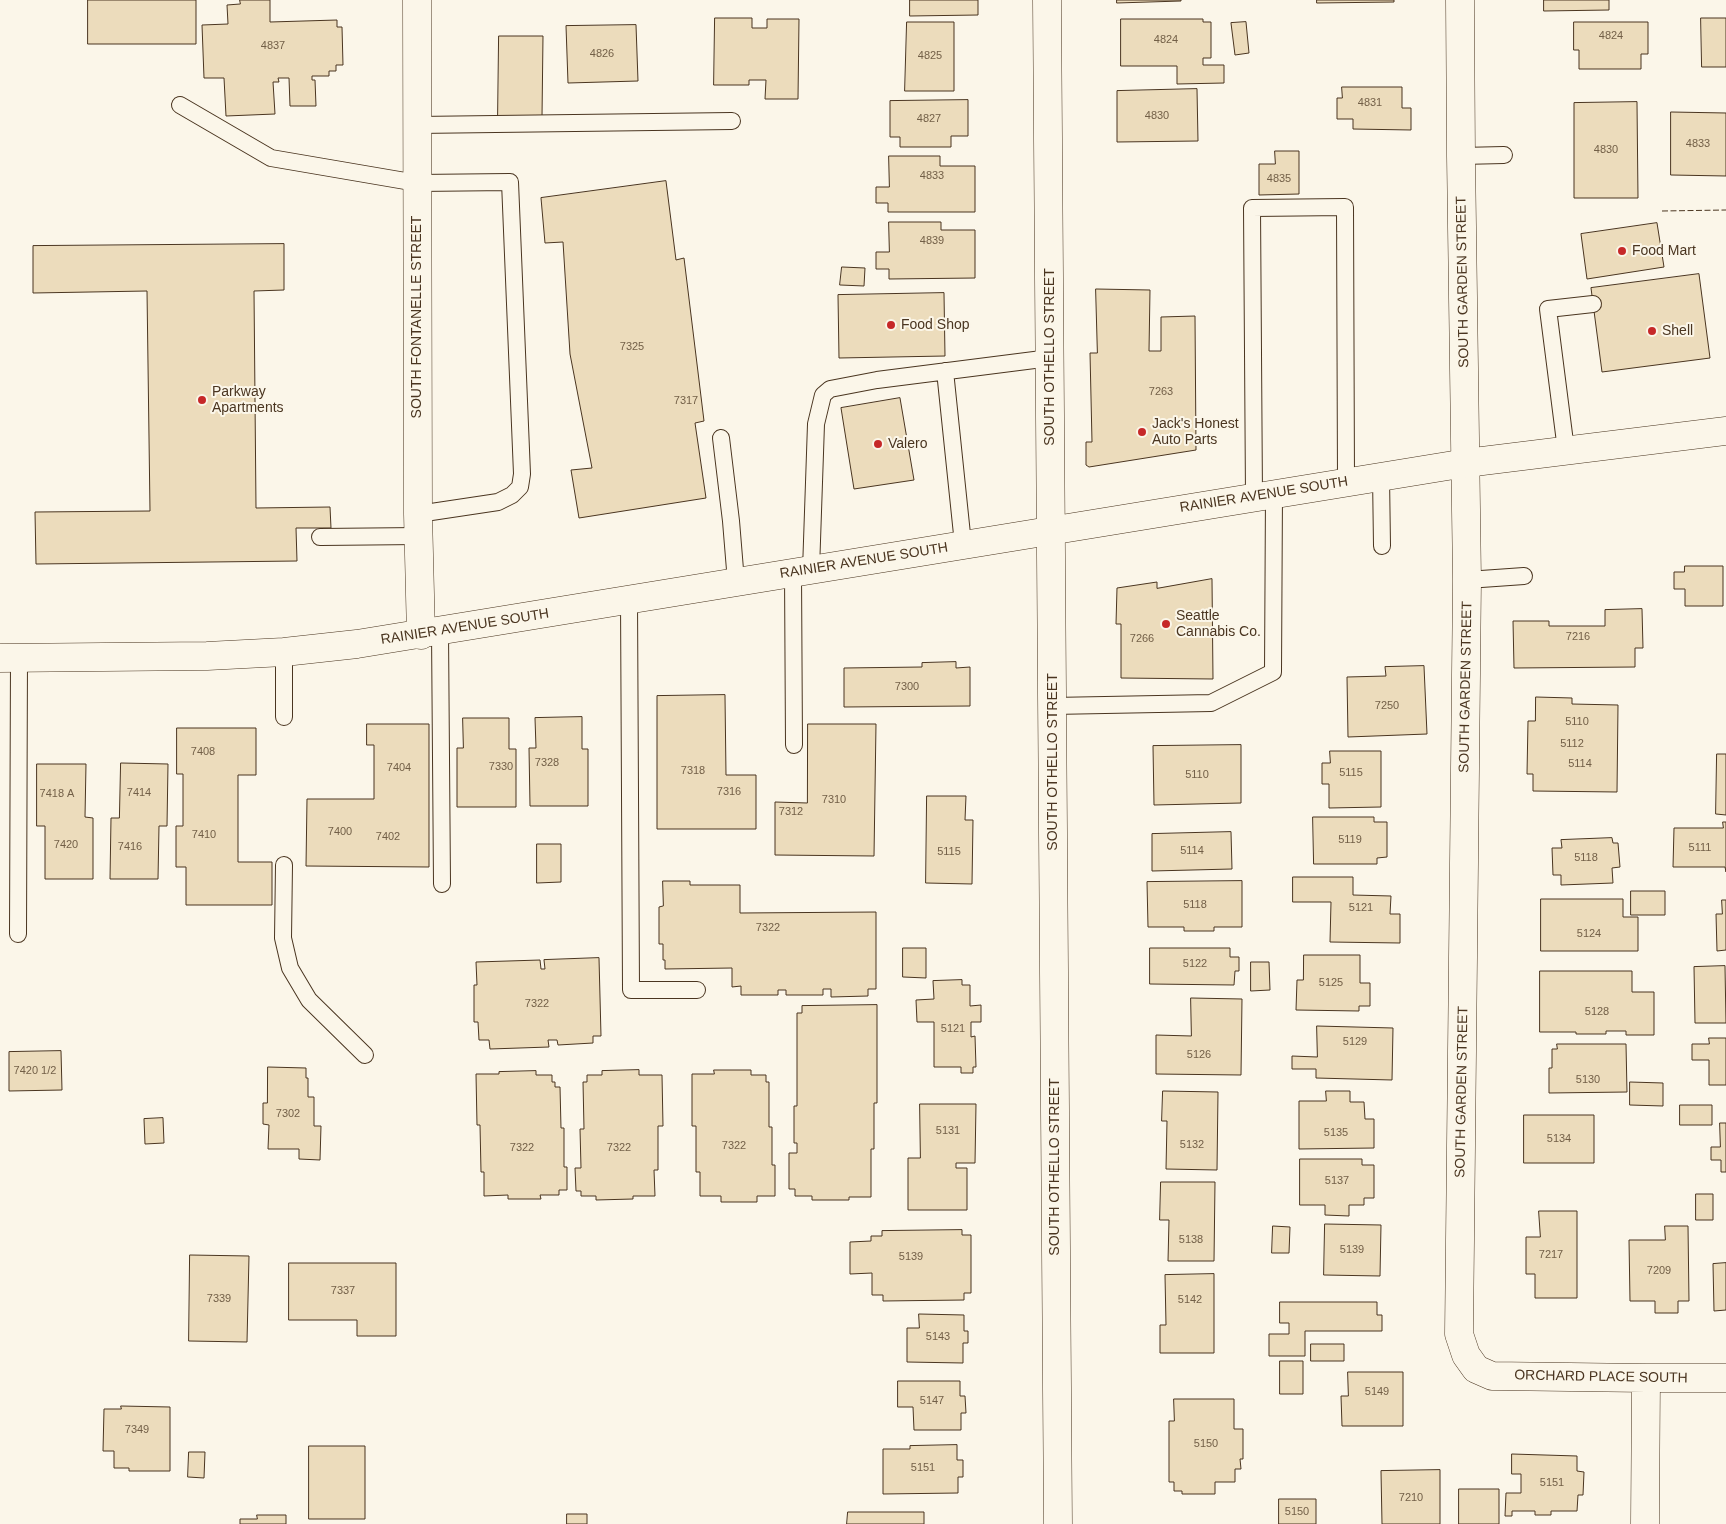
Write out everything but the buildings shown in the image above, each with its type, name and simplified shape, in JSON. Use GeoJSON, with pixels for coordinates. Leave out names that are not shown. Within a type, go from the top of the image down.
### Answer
{"type":"FeatureCollection","features":[{"type":"Feature","properties":{"kind":"street","name":"SOUTH FONTANELLE STREET"},"geometry":{"type":"LineString","coordinates":[[417,0],[418,525],[430,633]]}},
{"type":"Feature","properties":{"kind":"street","name":"SOUTH OTHELLO STREET"},"geometry":{"type":"LineString","coordinates":[[1047,0],[1058,1524]]}},
{"type":"Feature","properties":{"kind":"street","name":"SOUTH GARDEN STREET"},"geometry":{"type":"LineString","coordinates":[[1460,0],[1467,580],[1459,1334],[1466,1355],[1476,1369]]}},
{"type":"Feature","properties":{"kind":"street","name":"RAINIER AVENUE SOUTH"},"geometry":{"type":"LineString","coordinates":[[10,658],[207,656],[284,652],[357,644],[1380,476],[1466,463],[1726,431]]}},
{"type":"Feature","properties":{"kind":"street","name":"ORCHARD PLACE SOUTH"},"geometry":{"type":"LineString","coordinates":[[1476,1369],[1492,1376],[1726,1378]]}},
{"type":"Feature","properties":{"kind":"street"},"geometry":{"type":"LineString","coordinates":[[1645,1524],[1646,1378]]}},
{"type":"Feature","properties":{"kind":"lane"},"geometry":{"type":"LineString","coordinates":[[180,105],[271,158],[417,183],[510,182],[522,474],[520,487],[512,495],[498,502],[418,525],[320,537]]}},
{"type":"Feature","properties":{"kind":"lane"},"geometry":{"type":"LineString","coordinates":[[417,125],[732,121]]}},
{"type":"Feature","properties":{"kind":"lane"},"geometry":{"type":"LineString","coordinates":[[1461,156],[1504,155]]}},
{"type":"Feature","properties":{"kind":"lane"},"geometry":{"type":"LineString","coordinates":[[1052,706],[1211,703],[1273,672],[1252,208],[1345,207],[1346,482]]}},
{"type":"Feature","properties":{"kind":"lane"},"geometry":{"type":"LineString","coordinates":[[1566,450],[1548,309],[1593,304]]}},
{"type":"Feature","properties":{"kind":"lane"},"geometry":{"type":"LineString","coordinates":[[794,746],[802,571],[816,424],[823,395],[830,389],[877,380],[1050,358]]}},
{"type":"Feature","properties":{"kind":"lane"},"geometry":{"type":"LineString","coordinates":[[945,371],[963,544]]}},
{"type":"Feature","properties":{"kind":"lane"},"geometry":{"type":"LineString","coordinates":[[721,438],[736,582]]}},
{"type":"Feature","properties":{"kind":"lane"},"geometry":{"type":"LineString","coordinates":[[1380,476],[1382,546]]}},
{"type":"Feature","properties":{"kind":"lane"},"geometry":{"type":"LineString","coordinates":[[1467,580],[1524,576]]}},
{"type":"Feature","properties":{"kind":"lane"},"geometry":{"type":"LineString","coordinates":[[629,600],[631,990],[697,990]]}},
{"type":"Feature","properties":{"kind":"lane"},"geometry":{"type":"LineString","coordinates":[[430,633],[442,884]]}},
{"type":"Feature","properties":{"kind":"lane"},"geometry":{"type":"LineString","coordinates":[[284,652],[284,718]]}},
{"type":"Feature","properties":{"kind":"lane"},"geometry":{"type":"LineString","coordinates":[[10,658],[18,934]]}},
{"type":"Feature","properties":{"kind":"lane"},"geometry":{"type":"LineString","coordinates":[[284,865],[283,938],[290,968],[309,1000],[365,1055]]}},
{"type":"Feature","properties":{"kind":"fence"},"geometry":{"type":"LineString","coordinates":[[1662,211],[1726,210]]}},
{"type":"Feature","properties":{"kind":"place","name":"Food Mart"},"geometry":{"type":"Point","coordinates":[1622,251]}},
{"type":"Feature","properties":{"kind":"place","name":"Food Shop"},"geometry":{"type":"Point","coordinates":[891,325]}},
{"type":"Feature","properties":{"kind":"place","name":"Shell"},"geometry":{"type":"Point","coordinates":[1652,331]}},
{"type":"Feature","properties":{"kind":"place","name":"Parkway Apartments"},"geometry":{"type":"Point","coordinates":[202,400]}},
{"type":"Feature","properties":{"kind":"place","name":"Jack's Honest Auto Parts"},"geometry":{"type":"Point","coordinates":[1142,432]}},
{"type":"Feature","properties":{"kind":"place","name":"Valero"},"geometry":{"type":"Point","coordinates":[878,444]}},
{"type":"Feature","properties":{"kind":"place","name":"Seattle Cannabis Co."},"geometry":{"type":"Point","coordinates":[1166,624]}}]}
